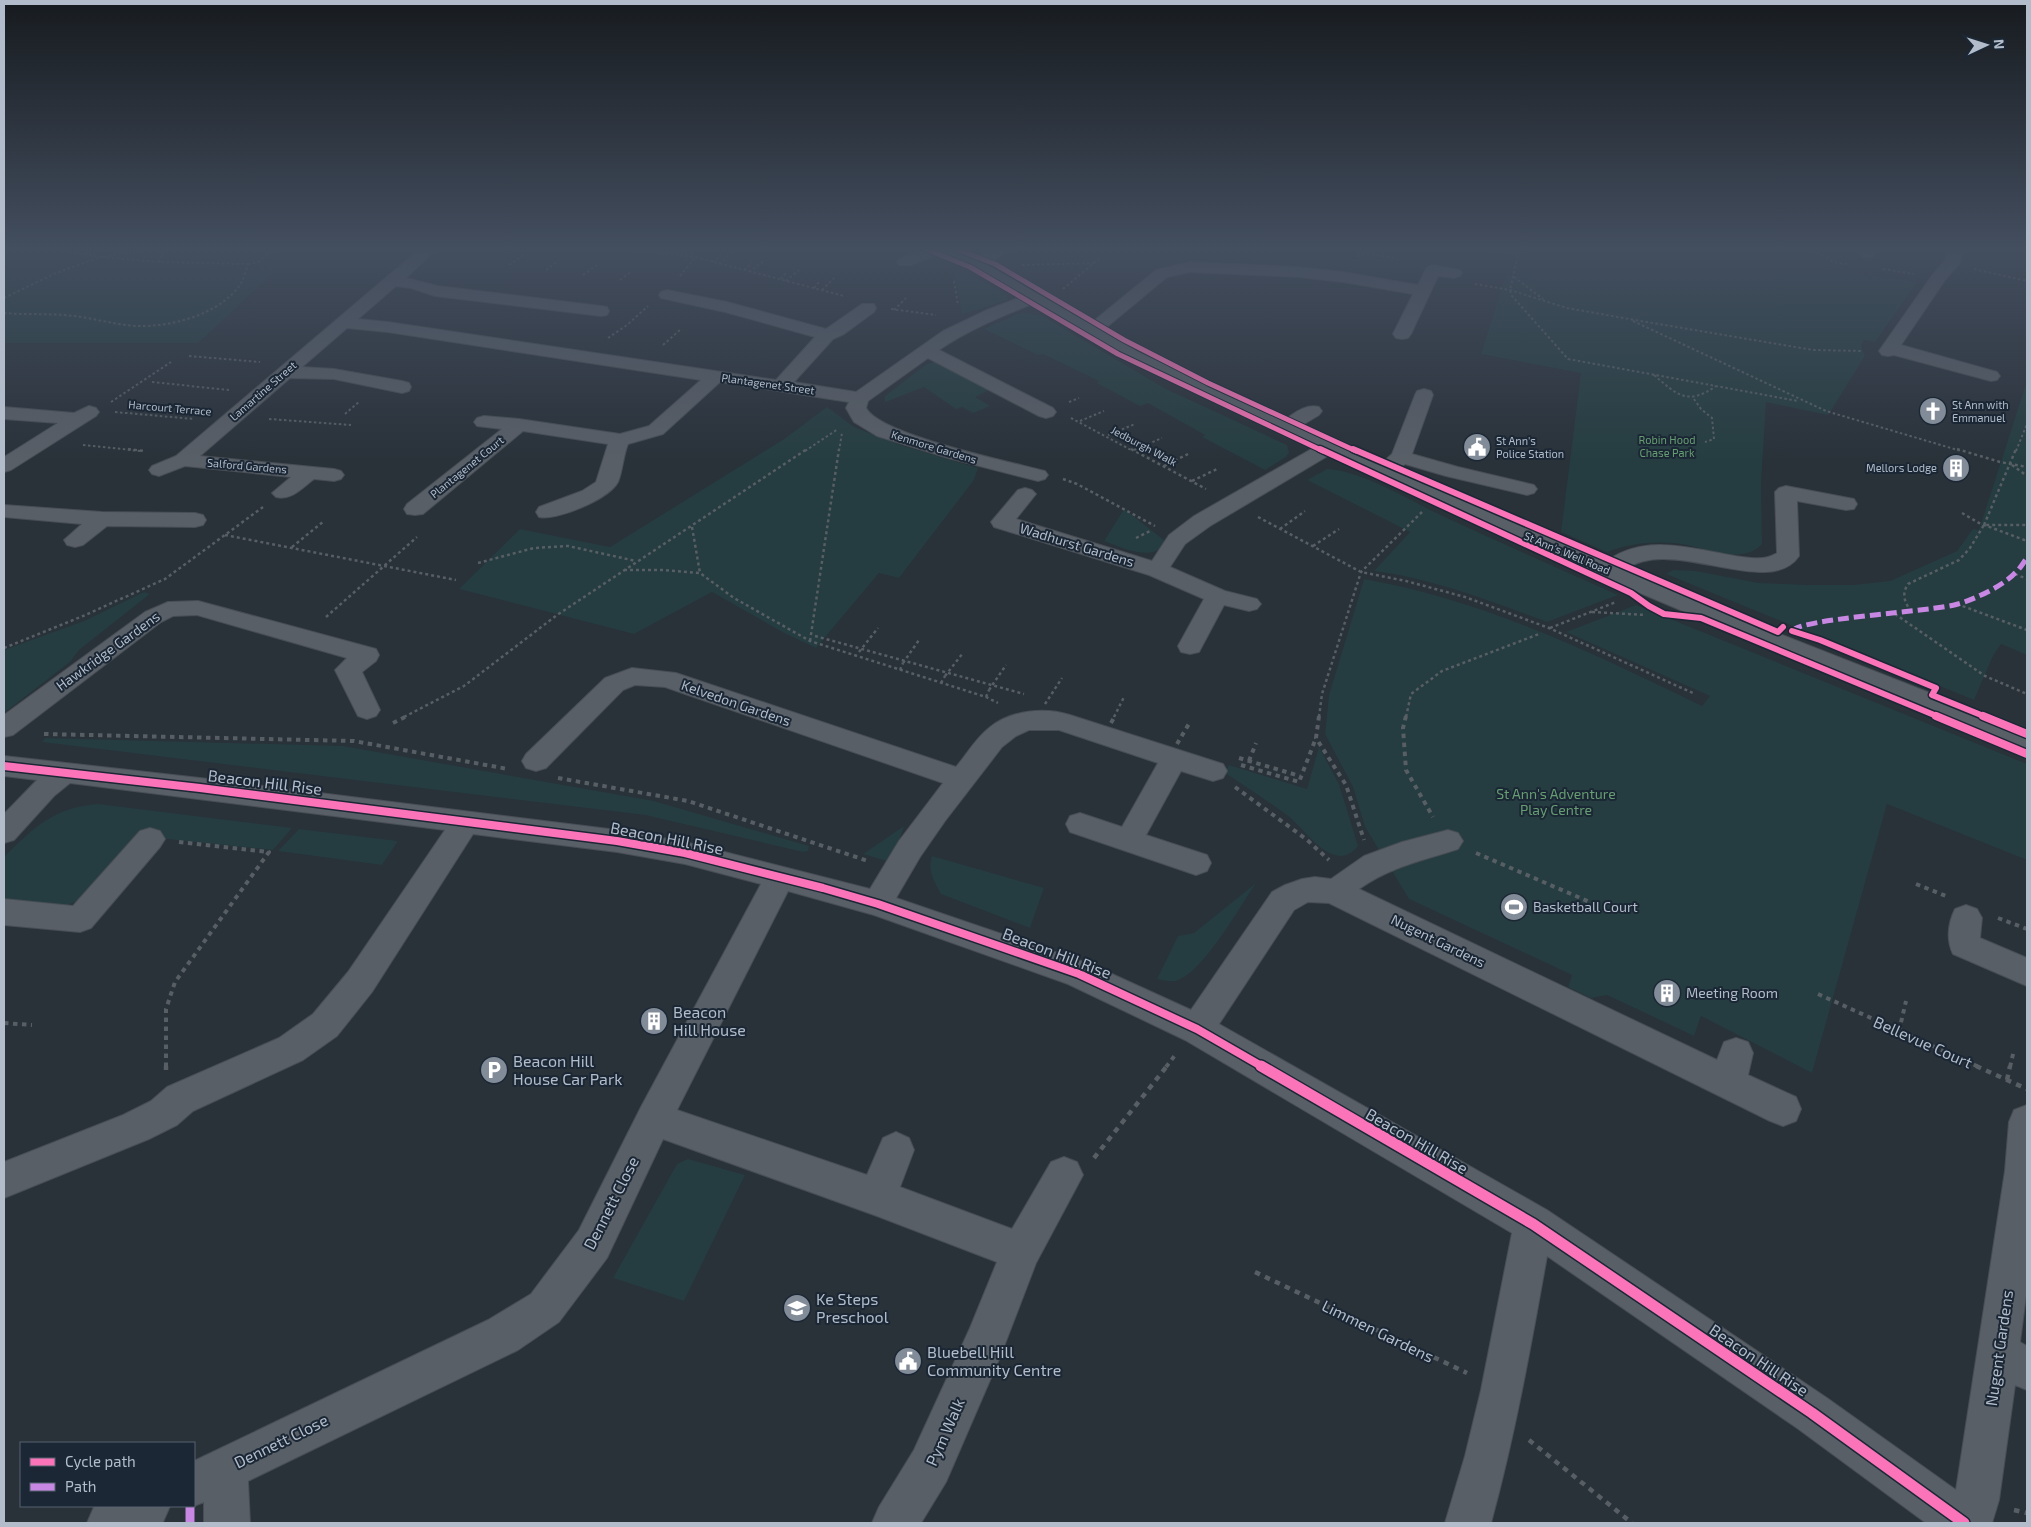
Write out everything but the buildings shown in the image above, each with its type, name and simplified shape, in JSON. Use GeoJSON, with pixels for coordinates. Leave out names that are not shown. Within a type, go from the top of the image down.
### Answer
{"type":"FeatureCollection","features":[{"type":"Feature","properties":{"kind":"street","name":"Lamartine Street"},"geometry":{"type":"LineString","coordinates":[[159,470],[186,457],[348,318]]}},
{"type":"Feature","properties":{"kind":"street"},"geometry":{"type":"LineString","coordinates":[[752,318],[827,335]]}},
{"type":"Feature","properties":{"kind":"street"},"geometry":{"type":"LineString","coordinates":[[783,386],[783,383],[827,335],[838,330],[854,318]]}},
{"type":"Feature","properties":{"kind":"street"},"geometry":{"type":"LineString","coordinates":[[860,398],[966,322],[977,318]]}},
{"type":"Feature","properties":{"kind":"street","name":"St Ann's Well Road"},"geometry":{"type":"LineString","coordinates":[[1067,318],[1134,357],[1384,472],[1608,571],[1753,632],[2027,741]]}},
{"type":"Feature","properties":{"kind":"street"},"geometry":{"type":"LineString","coordinates":[[1090,332],[1107,318]]}},
{"type":"Feature","properties":{"kind":"street"},"geometry":{"type":"LineString","coordinates":[[1402,334],[1410,318]]}},
{"type":"Feature","properties":{"kind":"street"},"geometry":{"type":"LineString","coordinates":[[1911,318],[1889,350],[1991,376]]}},
{"type":"Feature","properties":{"kind":"street","name":"Plantagenet Street"},"geometry":{"type":"LineString","coordinates":[[343,323],[388,327],[584,356],[681,365],[715,377],[860,398]]}},
{"type":"Feature","properties":{"kind":"street"},"geometry":{"type":"LineString","coordinates":[[924,352],[931,353],[1046,412]]}},
{"type":"Feature","properties":{"kind":"street"},"geometry":{"type":"LineString","coordinates":[[290,368],[402,387]]}},
{"type":"Feature","properties":{"kind":"street","name":"Plantagenet Court"},"geometry":{"type":"LineString","coordinates":[[484,422],[519,425],[620,440],[656,430],[715,377]]}},
{"type":"Feature","properties":{"kind":"street"},"geometry":{"type":"LineString","coordinates":[[365,397],[380,384]]}},
{"type":"Feature","properties":{"kind":"street"},"geometry":{"type":"LineString","coordinates":[[997,404],[1014,395]]}},
{"type":"Feature","properties":{"kind":"street"},"geometry":{"type":"LineString","coordinates":[[1384,472],[1401,457],[1424,395]]}},
{"type":"Feature","properties":{"kind":"street","name":"Kenmore Gardens"},"geometry":{"type":"LineString","coordinates":[[860,398],[856,408],[861,418],[884,432],[955,454],[995,474],[1038,475]]}},
{"type":"Feature","properties":{"kind":"street"},"geometry":{"type":"LineString","coordinates":[[1286,426],[1312,410]]}},
{"type":"Feature","properties":{"kind":"street"},"geometry":{"type":"LineString","coordinates":[[4,412],[83,415],[4,466]]}},
{"type":"Feature","properties":{"kind":"street","name":"Plantagenet Court"},"geometry":{"type":"LineString","coordinates":[[415,509],[519,425]]}},
{"type":"Feature","properties":{"kind":"street"},"geometry":{"type":"LineString","coordinates":[[547,512],[597,492],[606,484],[620,440]]}},
{"type":"Feature","properties":{"kind":"street"},"geometry":{"type":"LineString","coordinates":[[1157,570],[1177,540],[1202,521],[1329,447]]}},
{"type":"Feature","properties":{"kind":"street","name":"Salford Gardens"},"geometry":{"type":"LineString","coordinates":[[186,457],[334,475]]}},
{"type":"Feature","properties":{"kind":"street"},"geometry":{"type":"LineString","coordinates":[[1401,457],[1453,472],[1527,489]]}},
{"type":"Feature","properties":{"kind":"street","name":"Salford Gardens"},"geometry":{"type":"LineString","coordinates":[[282,493],[311,472]]}},
{"type":"Feature","properties":{"kind":"street"},"geometry":{"type":"LineString","coordinates":[[1608,571],[1635,554],[1662,551],[1750,564],[1770,565],[1780,562],[1788,556],[1786,492],[1846,504]]}},
{"type":"Feature","properties":{"kind":"street","name":"Wadhurst Gardens"},"geometry":{"type":"LineString","coordinates":[[1025,494],[1002,522],[1157,570],[1217,596],[1249,604]]}},
{"type":"Feature","properties":{"kind":"street"},"geometry":{"type":"LineString","coordinates":[[4,511],[102,519],[195,520]]}},
{"type":"Feature","properties":{"kind":"street"},"geometry":{"type":"LineString","coordinates":[[75,540],[102,519]]}},
{"type":"Feature","properties":{"kind":"street"},"geometry":{"type":"LineString","coordinates":[[1190,646],[1217,596]]}},
{"type":"Feature","properties":{"kind":"street","name":"Hawkridge Gardens"},"geometry":{"type":"LineString","coordinates":[[4,728],[153,617],[168,609],[184,607],[198,608],[367,655],[348,670],[367,710]]}},
{"type":"Feature","properties":{"kind":"street","name":"Kelvedon Gardens"},"geometry":{"type":"LineString","coordinates":[[544,769],[614,684],[632,676],[667,679],[962,778]]}},
{"type":"Feature","properties":{"kind":"street"},"geometry":{"type":"LineString","coordinates":[[878,904],[896,871],[962,778],[999,734],[1025,722],[1038,719],[1061,721],[1175,751],[1213,772]]}},
{"type":"Feature","properties":{"kind":"street"},"geometry":{"type":"LineString","coordinates":[[1129,840],[1175,751]]}},
{"type":"Feature","properties":{"kind":"street","name":"Beacon Hill Rise"},"geometry":{"type":"LineString","coordinates":[[4,766],[466,821],[617,841],[685,853],[878,904],[1079,974],[1197,1029],[1533,1224],[1791,1398],[1964,1523]]}},
{"type":"Feature","properties":{"kind":"street"},"geometry":{"type":"LineString","coordinates":[[4,832],[44,789],[63,774]]}},
{"type":"Feature","properties":{"kind":"street"},"geometry":{"type":"LineString","coordinates":[[4,1180],[128,1130],[164,1113],[180,1100],[231,1075],[291,1050],[325,1026],[360,982],[466,821]]}},
{"type":"Feature","properties":{"kind":"street"},"geometry":{"type":"LineString","coordinates":[[1080,824],[1196,863]]}},
{"type":"Feature","properties":{"kind":"street"},"geometry":{"type":"LineString","coordinates":[[4,912],[80,919],[150,839]]}},
{"type":"Feature","properties":{"kind":"street"},"geometry":{"type":"LineString","coordinates":[[1353,878],[1403,852],[1448,841]]}},
{"type":"Feature","properties":{"kind":"street","name":"Dennett Close"},"geometry":{"type":"LineString","coordinates":[[209,1476],[503,1335],[545,1308],[593,1244],[654,1120],[780,877]]}},
{"type":"Feature","properties":{"kind":"street","name":"Nugent Gardens"},"geometry":{"type":"LineString","coordinates":[[1197,1029],[1283,901],[1294,892],[1321,888],[1353,878],[1733,1068],[1783,1109]]}},
{"type":"Feature","properties":{"kind":"street"},"geometry":{"type":"LineString","coordinates":[[1966,918],[1964,944],[2027,972]]}},
{"type":"Feature","properties":{"kind":"street"},"geometry":{"type":"LineString","coordinates":[[654,1120],[877,1197],[1021,1252]]}},
{"type":"Feature","properties":{"kind":"street","name":"Nugent Gardens"},"geometry":{"type":"LineString","coordinates":[[1969,1523],[1977,1500],[2013,1360],[2027,1122]]}},
{"type":"Feature","properties":{"kind":"street"},"geometry":{"type":"LineString","coordinates":[[877,1197],[896,1150]]}},
{"type":"Feature","properties":{"kind":"street","name":"Pym Walk"},"geometry":{"type":"LineString","coordinates":[[895,1523],[930,1466],[985,1342],[1021,1252],[1078,1168]]}},
{"type":"Feature","properties":{"kind":"street"},"geometry":{"type":"LineString","coordinates":[[1468,1523],[1487,1456],[1499,1401],[1533,1224]]}},
{"type":"Feature","properties":{"kind":"street"},"geometry":{"type":"LineString","coordinates":[[209,1476],[226,1523]]}},
{"type":"Feature","properties":{"kind":"street"},"geometry":{"type":"LineString","coordinates":[[110,1523],[145,1507]]}},
{"type":"Feature","properties":{"kind":"path"},"geometry":{"type":"LineString","coordinates":[[89,318],[143,326],[168,323],[185,318]]}},
{"type":"Feature","properties":{"kind":"path"},"geometry":{"type":"LineString","coordinates":[[584,356],[634,318]]}},
{"type":"Feature","properties":{"kind":"path"},"geometry":{"type":"LineString","coordinates":[[952,318],[966,322]]}},
{"type":"Feature","properties":{"kind":"path"},"geometry":{"type":"LineString","coordinates":[[1531,318],[1568,360],[1804,402]]}},
{"type":"Feature","properties":{"kind":"path"},"geometry":{"type":"LineString","coordinates":[[1625,318],[1813,350],[1889,350]]}},
{"type":"Feature","properties":{"kind":"path"},"geometry":{"type":"LineString","coordinates":[[1629,319],[1804,402],[1851,420],[2011,465],[2027,467]]}},
{"type":"Feature","properties":{"kind":"path"},"geometry":{"type":"LineString","coordinates":[[189,356],[290,368]]}},
{"type":"Feature","properties":{"kind":"path"},"geometry":{"type":"LineString","coordinates":[[110,402],[171,362]]}},
{"type":"Feature","properties":{"kind":"path"},"geometry":{"type":"LineString","coordinates":[[1654,375],[1675,393],[1694,399],[1701,409],[1712,418],[1714,439],[1705,442]]}},
{"type":"Feature","properties":{"kind":"path"},"geometry":{"type":"LineString","coordinates":[[152,382],[262,392]]}},
{"type":"Feature","properties":{"kind":"path"},"geometry":{"type":"LineString","coordinates":[[1694,399],[1705,395],[1716,386]]}},
{"type":"Feature","properties":{"kind":"path"},"geometry":{"type":"LineString","coordinates":[[345,414],[365,397]]}},
{"type":"Feature","properties":{"kind":"path"},"geometry":{"type":"LineString","coordinates":[[1065,404],[1079,398]]}},
{"type":"Feature","properties":{"kind":"path"},"geometry":{"type":"LineString","coordinates":[[1080,421],[1104,411]]}},
{"type":"Feature","properties":{"kind":"path"},"geometry":{"type":"LineString","coordinates":[[1107,436],[1135,424]]}},
{"type":"Feature","properties":{"kind":"path"},"geometry":{"type":"LineString","coordinates":[[1911,612],[1902,601],[1901,592],[1907,583],[1938,572],[1961,559],[1984,525],[2027,424]]}},
{"type":"Feature","properties":{"kind":"path"},"geometry":{"type":"LineString","coordinates":[[392,724],[464,686],[557,615],[636,561],[692,528],[844,425],[810,642]]}},
{"type":"Feature","properties":{"kind":"path"},"geometry":{"type":"LineString","coordinates":[[2023,434],[2027,435]]}},
{"type":"Feature","properties":{"kind":"path"},"geometry":{"type":"LineString","coordinates":[[1134,450],[1162,438]]}},
{"type":"Feature","properties":{"kind":"path"},"geometry":{"type":"LineString","coordinates":[[40,443],[186,457]]}},
{"type":"Feature","properties":{"kind":"path"},"geometry":{"type":"LineString","coordinates":[[1163,466],[1188,454]]}},
{"type":"Feature","properties":{"kind":"path"},"geometry":{"type":"LineString","coordinates":[[2011,465],[2027,476]]}},
{"type":"Feature","properties":{"kind":"path"},"geometry":{"type":"LineString","coordinates":[[1191,481],[1217,470]]}},
{"type":"Feature","properties":{"kind":"path"},"geometry":{"type":"LineString","coordinates":[[1038,475],[1055,476],[1077,484],[1144,519],[1177,540]]}},
{"type":"Feature","properties":{"kind":"path"},"geometry":{"type":"LineString","coordinates":[[4,648],[83,616],[165,579],[282,493]]}},
{"type":"Feature","properties":{"kind":"path"},"geometry":{"type":"LineString","coordinates":[[1251,767],[1299,782],[1316,738],[1322,694],[1362,572],[1425,509],[1445,499]]}},
{"type":"Feature","properties":{"kind":"path"},"geometry":{"type":"LineString","coordinates":[[1231,503],[1362,572],[1406,581],[1465,597],[1549,628],[1695,694]]}},
{"type":"Feature","properties":{"kind":"path"},"geometry":{"type":"LineString","coordinates":[[1280,529],[1306,512]]}},
{"type":"Feature","properties":{"kind":"path"},"geometry":{"type":"LineString","coordinates":[[1962,513],[1984,525],[2027,541]]}},
{"type":"Feature","properties":{"kind":"path"},"geometry":{"type":"LineString","coordinates":[[292,547],[324,521]]}},
{"type":"Feature","properties":{"kind":"path"},"geometry":{"type":"LineString","coordinates":[[1984,525],[2027,525]]}},
{"type":"Feature","properties":{"kind":"path"},"geometry":{"type":"LineString","coordinates":[[692,528],[700,573]]}},
{"type":"Feature","properties":{"kind":"path"},"geometry":{"type":"LineString","coordinates":[[1312,546],[1339,529]]}},
{"type":"Feature","properties":{"kind":"path"},"geometry":{"type":"LineString","coordinates":[[225,535],[456,580]]}},
{"type":"Feature","properties":{"kind":"path"},"geometry":{"type":"LineString","coordinates":[[306,638],[417,536]]}},
{"type":"Feature","properties":{"kind":"path"},"geometry":{"type":"LineString","coordinates":[[478,563],[534,548],[568,546],[636,561]]}},
{"type":"Feature","properties":{"kind":"path"},"geometry":{"type":"LineString","coordinates":[[624,570],[664,570],[700,573],[734,598],[810,642],[986,697],[1012,711],[1025,722]]}},
{"type":"Feature","properties":{"kind":"path"},"geometry":{"type":"LineString","coordinates":[[2015,574],[2027,580]]}},
{"type":"Feature","properties":{"kind":"path"},"geometry":{"type":"LineString","coordinates":[[1549,628],[1620,601]]}},
{"type":"Feature","properties":{"kind":"path"},"geometry":{"type":"LineString","coordinates":[[1957,604],[2027,630]]}},
{"type":"Feature","properties":{"kind":"path"},"geometry":{"type":"LineString","coordinates":[[1592,612],[1650,615]]}},
{"type":"Feature","properties":{"kind":"path"},"geometry":{"type":"LineString","coordinates":[[1895,614],[1985,676],[2027,694]]}},
{"type":"Feature","properties":{"kind":"path"},"geometry":{"type":"LineString","coordinates":[[857,656],[878,628]]}},
{"type":"Feature","properties":{"kind":"path"},"geometry":{"type":"LineString","coordinates":[[1539,634],[1442,671],[1411,694],[1403,728],[1406,770],[1448,841],[1592,903]]}},
{"type":"Feature","properties":{"kind":"path"},"geometry":{"type":"LineString","coordinates":[[900,670],[902,663],[920,640]]}},
{"type":"Feature","properties":{"kind":"path"},"geometry":{"type":"LineString","coordinates":[[941,683],[963,653]]}},
{"type":"Feature","properties":{"kind":"path"},"geometry":{"type":"LineString","coordinates":[[986,697],[1006,665]]}},
{"type":"Feature","properties":{"kind":"path"},"geometry":{"type":"LineString","coordinates":[[1045,704],[1062,678]]}},
{"type":"Feature","properties":{"kind":"path"},"geometry":{"type":"LineString","coordinates":[[1111,722],[1124,697]]}},
{"type":"Feature","properties":{"kind":"path"},"geometry":{"type":"LineString","coordinates":[[1175,751],[1190,722]]}},
{"type":"Feature","properties":{"kind":"path"},"geometry":{"type":"LineString","coordinates":[[43,734],[354,741],[512,770]]}},
{"type":"Feature","properties":{"kind":"path"},"geometry":{"type":"LineString","coordinates":[[354,741],[366,736]]}},
{"type":"Feature","properties":{"kind":"path"},"geometry":{"type":"LineString","coordinates":[[1316,738],[1346,785],[1353,878]]}},
{"type":"Feature","properties":{"kind":"path"},"geometry":{"type":"LineString","coordinates":[[1245,766],[1249,761],[1256,742]]}},
{"type":"Feature","properties":{"kind":"path"},"geometry":{"type":"LineString","coordinates":[[544,769],[688,802],[896,871]]}},
{"type":"Feature","properties":{"kind":"path"},"geometry":{"type":"LineString","coordinates":[[1213,772],[1246,793],[1353,878]]}},
{"type":"Feature","properties":{"kind":"path"},"geometry":{"type":"LineString","coordinates":[[150,839],[269,852],[175,982],[166,1009],[164,1113]]}},
{"type":"Feature","properties":{"kind":"path"},"geometry":{"type":"LineString","coordinates":[[1899,1031],[1906,1001]]}},
{"type":"Feature","properties":{"kind":"path"},"geometry":{"type":"LineString","coordinates":[[4,1023],[32,1025]]}},
{"type":"Feature","properties":{"kind":"path"},"geometry":{"type":"LineString","coordinates":[[1078,1168],[1197,1029]]}},
{"type":"Feature","properties":{"kind":"path"},"geometry":{"type":"LineString","coordinates":[[2007,1080],[2014,1050]]}},
{"type":"Feature","properties":{"kind":"green space"},"geometry":{"type":"Polygon","coordinates":[[[4,318],[225,318],[198,343],[4,343],[4,318]]]}},
{"type":"Feature","properties":{"kind":"green space"},"geometry":{"type":"Polygon","coordinates":[[[1008,318],[1046,318],[1166,389],[1287,445],[1289,453],[1286,457],[1265,470],[1202,437],[1205,435],[1148,403],[1140,406],[1097,383],[1099,381],[1043,354],[1038,355],[984,329],[1008,318]]]}},
{"type":"Feature","properties":{"kind":"green space","name":"Robin Hood Chase Park"},"geometry":{"type":"Polygon","coordinates":[[[1492,318],[1892,318],[1875,342],[1864,340],[1861,346],[1865,356],[1828,415],[1766,402],[1761,483],[1762,544],[1753,551],[1743,554],[1719,553],[1683,544],[1664,542],[1631,545],[1607,552],[1561,532],[1581,373],[1481,354],[1492,318]]]}},
{"type":"Feature","properties":{"kind":"green space"},"geometry":{"type":"Polygon","coordinates":[[[936,362],[991,389],[975,397],[990,406],[973,413],[962,407],[956,409],[924,387],[885,402],[885,396],[927,364],[936,362]]]}},
{"type":"Feature","properties":{"kind":"green space"},"geometry":{"type":"Polygon","coordinates":[[[2027,381],[2027,655],[2001,644],[1993,656],[1974,700],[1666,574],[1673,570],[1696,571],[1759,583],[1853,585],[1890,581],[1957,551],[1973,529],[1979,530],[2027,381]]]}},
{"type":"Feature","properties":{"kind":"green space"},"geometry":{"type":"Polygon","coordinates":[[[827,407],[854,427],[900,445],[978,468],[974,480],[899,578],[879,573],[816,648],[786,634],[712,592],[634,634],[459,589],[520,529],[610,547],[784,439],[827,407]]]}},
{"type":"Feature","properties":{"kind":"green space"},"geometry":{"type":"Polygon","coordinates":[[[1327,469],[1356,475],[1372,481],[1447,518],[1618,595],[1547,622],[1440,585],[1374,571],[1410,532],[1307,480],[1327,469]]]}},
{"type":"Feature","properties":{"kind":"green space"},"geometry":{"type":"Polygon","coordinates":[[[1124,509],[1164,540],[1165,545],[1158,550],[1143,553],[1104,541],[1124,509]]]}},
{"type":"Feature","properties":{"kind":"green space","name":"St Ann's Adventure Play Centre"},"geometry":{"type":"Polygon","coordinates":[[[1364,579],[1409,588],[1452,600],[1538,630],[1702,706],[1710,696],[1566,632],[1636,605],[2027,764],[2027,860],[1887,804],[1812,1073],[1701,1016],[1694,1036],[1607,995],[1591,998],[1568,987],[1572,975],[1409,899],[1365,827],[1353,787],[1325,734],[1329,695],[1364,579]]]}},
{"type":"Feature","properties":{"kind":"green space"},"geometry":{"type":"Polygon","coordinates":[[[144,592],[150,594],[79,650],[70,662],[4,713],[4,650],[84,621],[144,592]]]}},
{"type":"Feature","properties":{"kind":"green space"},"geometry":{"type":"Polygon","coordinates":[[[45,738],[343,746],[654,801],[809,846],[808,851],[803,852],[645,815],[42,742],[45,738]]]}},
{"type":"Feature","properties":{"kind":"green space"},"geometry":{"type":"Polygon","coordinates":[[[1319,747],[1339,784],[1358,846],[1354,851],[1345,855],[1338,856],[1322,848],[1288,816],[1225,773],[1229,765],[1307,789],[1319,747]]]}},
{"type":"Feature","properties":{"kind":"green space"},"geometry":{"type":"Polygon","coordinates":[[[98,804],[292,828],[273,850],[139,836],[102,881],[80,899],[67,906],[53,909],[35,909],[4,904],[4,857],[35,828],[57,814],[69,809],[98,804]]]}},
{"type":"Feature","properties":{"kind":"green space"},"geometry":{"type":"Polygon","coordinates":[[[904,826],[894,856],[890,862],[863,854],[904,826]]]}},
{"type":"Feature","properties":{"kind":"green space"},"geometry":{"type":"Polygon","coordinates":[[[299,829],[398,841],[382,865],[278,851],[299,829]]]}},
{"type":"Feature","properties":{"kind":"green space"},"geometry":{"type":"Polygon","coordinates":[[[932,856],[1044,888],[1030,928],[941,894],[931,871],[932,856]]]}},
{"type":"Feature","properties":{"kind":"green space"},"geometry":{"type":"Polygon","coordinates":[[[1256,883],[1220,938],[1198,966],[1186,976],[1176,981],[1157,979],[1178,936],[1194,933],[1256,883]]]}},
{"type":"Feature","properties":{"kind":"green space"},"geometry":{"type":"Polygon","coordinates":[[[688,1159],[745,1175],[684,1301],[613,1278],[677,1164],[688,1159]]]}},
{"type":"Feature","properties":{"kind":"marked path"},"geometry":{"type":"LineString","coordinates":[[1792,631],[1795,627],[1812,623],[1895,614],[1957,604],[1986,592],[2015,574],[2027,558]]}},
{"type":"Feature","properties":{"kind":"marked path"},"geometry":{"type":"LineString","coordinates":[[190,1507],[190,1523]]}},
{"type":"Feature","properties":{"kind":"cycle path"},"geometry":{"type":"LineString","coordinates":[[1057,318],[1118,354],[1172,381],[1631,593],[1658,612],[1701,618],[2027,754]]}},
{"type":"Feature","properties":{"kind":"cycle path"},"geometry":{"type":"LineString","coordinates":[[1087,318],[1124,340],[1208,383],[1392,467],[1778,632],[1783,627]]}},
{"type":"Feature","properties":{"kind":"cycle path"},"geometry":{"type":"LineString","coordinates":[[1792,631],[1820,640],[1936,688],[1932,695],[2027,734]]}},
{"type":"Feature","properties":{"kind":"cycle path"},"geometry":{"type":"LineString","coordinates":[[4,766],[200,788],[617,841],[685,853],[878,904],[1079,974],[1197,1029],[1533,1224],[1812,1413],[1964,1523]]}},
{"type":"Feature","properties":{"kind":"place","name":"St Ann with Emmanuel"},"geometry":{"type":"Point","coordinates":[1933,411]}},
{"type":"Feature","properties":{"kind":"place","name":"St Ann's Police Station"},"geometry":{"type":"Point","coordinates":[1477,447]}},
{"type":"Feature","properties":{"kind":"place","name":"Mellors Lodge"},"geometry":{"type":"Point","coordinates":[1956,468]}},
{"type":"Feature","properties":{"kind":"place","name":"Basketball Court"},"geometry":{"type":"Point","coordinates":[1514,907]}},
{"type":"Feature","properties":{"kind":"place","name":"Meeting Room"},"geometry":{"type":"Point","coordinates":[1667,993]}},
{"type":"Feature","properties":{"kind":"place","name":"Beacon Hill House"},"geometry":{"type":"Point","coordinates":[654,1021]}},
{"type":"Feature","properties":{"kind":"place","name":"Beacon Hill House Car Park"},"geometry":{"type":"Point","coordinates":[494,1070]}},
{"type":"Feature","properties":{"kind":"place","name":"Ke Steps Preschool"},"geometry":{"type":"Point","coordinates":[797,1308]}},
{"type":"Feature","properties":{"kind":"place","name":"Bluebell Hill Community Centre"},"geometry":{"type":"Point","coordinates":[908,1361]}}]}
